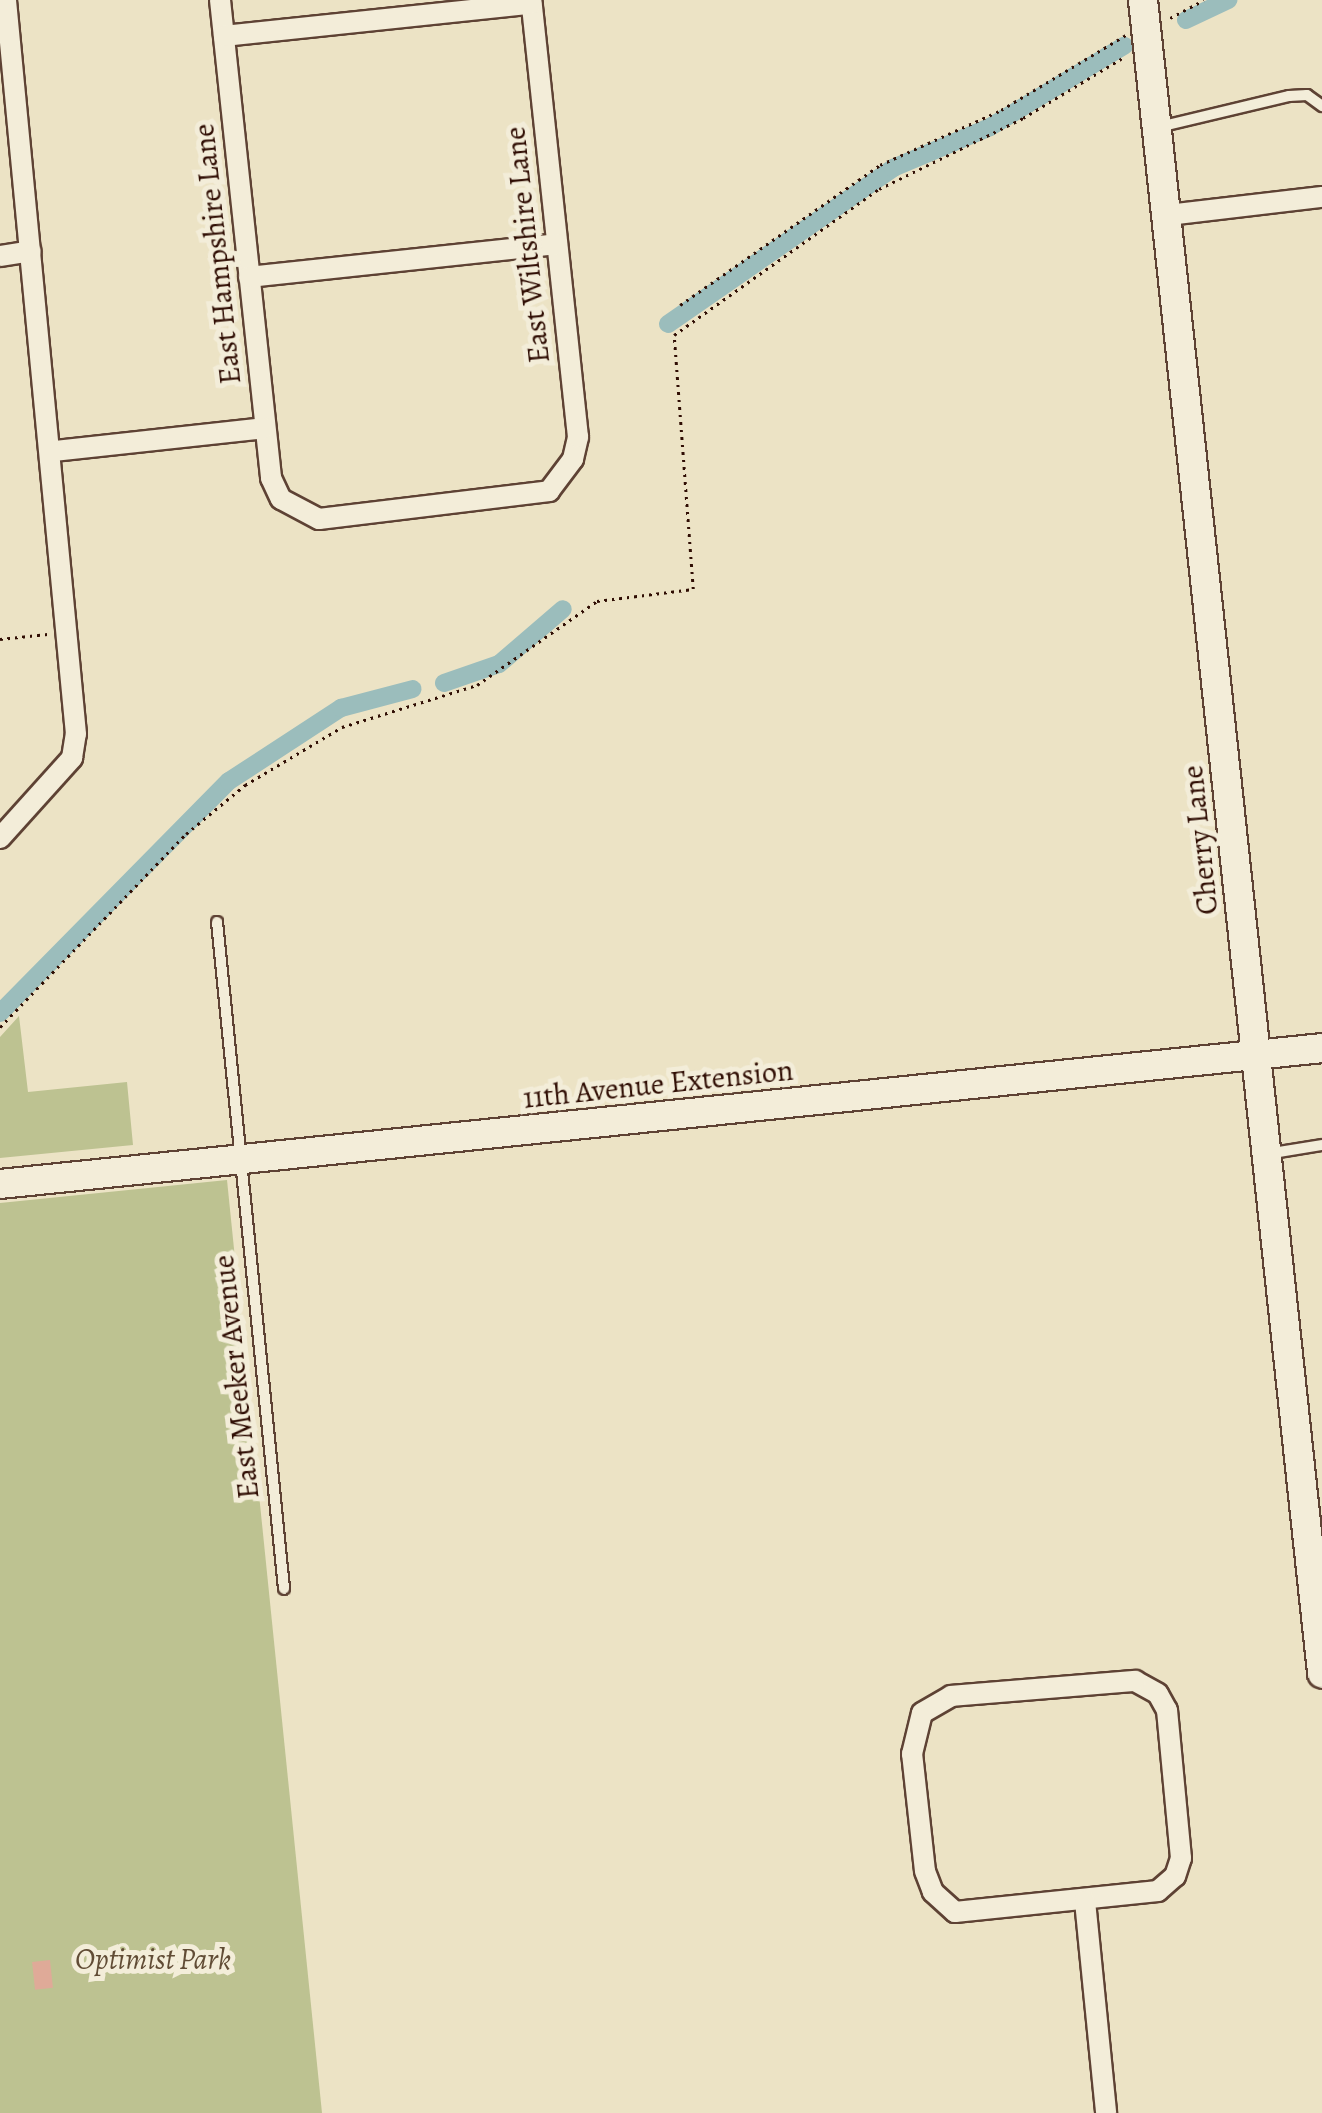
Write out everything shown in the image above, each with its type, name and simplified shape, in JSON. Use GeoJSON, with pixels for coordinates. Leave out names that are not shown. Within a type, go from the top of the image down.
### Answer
{"type":"FeatureCollection","features":[{"type":"Feature","properties":{"kind":"main road","name":"Cherry Lane"},"geometry":{"type":"LineString","coordinates":[[1143,0],[1255,1054],[1317,1583],[1322,1673]]}},
{"type":"Feature","properties":{"kind":"main road","name":"11th Avenue Extension"},"geometry":{"type":"LineString","coordinates":[[0,1184],[1322,1048]]}},
{"type":"Feature","properties":{"kind":"street"},"geometry":{"type":"LineString","coordinates":[[0,838],[72,758],[68,632],[54,451],[4,34],[6,0]]}},
{"type":"Feature","properties":{"kind":"street","name":"East Hampshire Lane"},"geometry":{"type":"LineString","coordinates":[[220,0],[271,478],[281,499]]}},
{"type":"Feature","properties":{"kind":"street"},"geometry":{"type":"LineString","coordinates":[[224,36],[531,2]]}},
{"type":"Feature","properties":{"kind":"street","name":"East Wiltshire Lane"},"geometry":{"type":"LineString","coordinates":[[281,499],[318,519],[549,491],[562,480],[578,437],[531,2]]}},
{"type":"Feature","properties":{"kind":"street"},"geometry":{"type":"LineString","coordinates":[[1168,214],[1322,197]]}},
{"type":"Feature","properties":{"kind":"street"},"geometry":{"type":"LineString","coordinates":[[248,277],[556,244]]}},
{"type":"Feature","properties":{"kind":"street"},"geometry":{"type":"LineString","coordinates":[[0,256],[30,252]]}},
{"type":"Feature","properties":{"kind":"street"},"geometry":{"type":"LineString","coordinates":[[54,451],[265,428]]}},
{"type":"Feature","properties":{"kind":"street"},"geometry":{"type":"LineString","coordinates":[[1135,1681],[1158,1694],[1168,1721],[1180,1834],[1175,1876],[1158,1891],[1085,1901],[955,1912],[933,1892],[925,1871],[912,1754],[922,1713],[951,1696],[1113,1682],[1135,1681]]}},
{"type":"Feature","properties":{"kind":"street"},"geometry":{"type":"LineString","coordinates":[[1085,1901],[1106,2113]]}},
{"type":"Feature","properties":{"kind":"lane"},"geometry":{"type":"LineString","coordinates":[[1158,128],[1289,96],[1307,95],[1322,106]]}},
{"type":"Feature","properties":{"kind":"lane","name":"East Meeker Avenue"},"geometry":{"type":"LineString","coordinates":[[217,922],[284,1589]]}},
{"type":"Feature","properties":{"kind":"lane"},"geometry":{"type":"LineString","coordinates":[[1266,1154],[1322,1146]]}},
{"type":"Feature","properties":{"kind":"path"},"geometry":{"type":"LineString","coordinates":[[0,1027],[186,834],[245,784],[342,728],[477,685],[597,601],[693,589],[674,335],[880,189],[1147,38],[1204,0]]}},
{"type":"Feature","properties":{"kind":"path"},"geometry":{"type":"LineString","coordinates":[[680,304],[880,165],[1001,110],[1116,38],[1147,38]]}},
{"type":"Feature","properties":{"kind":"path"},"geometry":{"type":"LineString","coordinates":[[0,640],[68,632]]}},
{"type":"Feature","properties":{"kind":"green space"},"geometry":{"type":"Polygon","coordinates":[[[19,1016],[28,1092],[127,1082],[133,1145],[0,1158],[0,1037],[19,1016]]]}},
{"type":"Feature","properties":{"kind":"green space","name":"Optimist Park"},"geometry":{"type":"Polygon","coordinates":[[[227,1180],[322,2113],[0,2113],[0,1203],[227,1180]]]}},
{"type":"Feature","properties":{"kind":"building"},"geometry":{"type":"Polygon","coordinates":[[[50,1960],[53,1988],[35,1990],[32,1962],[50,1960]]]}},
{"type":"Feature","properties":{"kind":"waterway"},"geometry":{"type":"LineString","coordinates":[[1186,20],[1228,0]]}},
{"type":"Feature","properties":{"kind":"waterway"},"geometry":{"type":"LineString","coordinates":[[668,324],[893,168],[990,127],[1124,46]]}},
{"type":"Feature","properties":{"kind":"waterway"},"geometry":{"type":"LineString","coordinates":[[444,683],[499,664],[563,609]]}},
{"type":"Feature","properties":{"kind":"waterway"},"geometry":{"type":"LineString","coordinates":[[0,1013],[229,781],[341,708],[413,689]]}}]}
